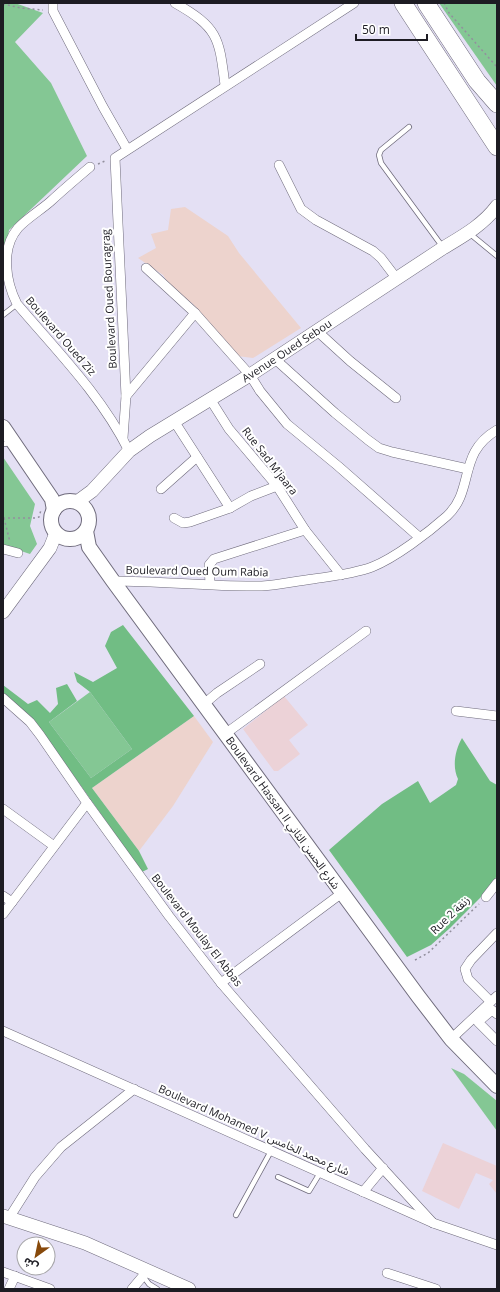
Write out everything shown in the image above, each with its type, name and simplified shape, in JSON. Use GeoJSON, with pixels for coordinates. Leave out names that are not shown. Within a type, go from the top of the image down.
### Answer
{"type":"FeatureCollection","features":[{"type":"Feature","properties":{"kind":"highway"},"geometry":{"type":"LineString","coordinates":[[403,3],[497,146]]}},
{"type":"Feature","properties":{"kind":"highway"},"geometry":{"type":"LineString","coordinates":[[426,3],[477,81],[497,116]]}},
{"type":"Feature","properties":{"kind":"highway"},"geometry":{"type":"LineString","coordinates":[[477,81],[497,104]]}},
{"type":"Feature","properties":{"kind":"main road"},"geometry":{"type":"LineString","coordinates":[[3,428],[8,443],[54,502],[80,505],[88,515],[89,523],[86,531],[80,536],[64,537]]}},
{"type":"Feature","properties":{"kind":"main road"},"geometry":{"type":"LineString","coordinates":[[54,502],[51,522],[64,537],[90,547]]}},
{"type":"Feature","properties":{"kind":"main road","name":"Boulevard Hassan II شارع الحسن الثاني"},"geometry":{"type":"LineString","coordinates":[[86,531],[90,547],[113,581],[342,893],[451,1039],[491,1075],[497,1086]]}},
{"type":"Feature","properties":{"kind":"street"},"geometry":{"type":"LineString","coordinates":[[175,3],[211,29],[219,43],[225,85]]}},
{"type":"Feature","properties":{"kind":"street"},"geometry":{"type":"LineString","coordinates":[[115,158],[225,85],[354,3]]}},
{"type":"Feature","properties":{"kind":"street"},"geometry":{"type":"LineString","coordinates":[[53,7],[103,106],[128,149]]}},
{"type":"Feature","properties":{"kind":"street","name":"Boulevard Oued Bouragrag"},"geometry":{"type":"LineString","coordinates":[[115,158],[126,396],[123,438]]}},
{"type":"Feature","properties":{"kind":"street"},"geometry":{"type":"LineString","coordinates":[[279,165],[301,209],[322,224],[373,251],[381,258],[397,279]]}},
{"type":"Feature","properties":{"kind":"street","name":"Boulevard Oued Ziz"},"geometry":{"type":"LineString","coordinates":[[90,167],[17,229],[8,249],[6,263],[10,290],[16,304],[85,382],[109,415],[129,451]]}},
{"type":"Feature","properties":{"kind":"street","name":"Avenue Oued Sebou"},"geometry":{"type":"LineString","coordinates":[[80,505],[129,451],[174,421],[276,359],[316,330],[493,217],[497,206]]}},
{"type":"Feature","properties":{"kind":"street"},"geometry":{"type":"LineString","coordinates":[[146,268],[195,313],[250,375],[264,396],[287,424],[356,481],[418,537]]}},
{"type":"Feature","properties":{"kind":"street"},"geometry":{"type":"LineString","coordinates":[[126,396],[195,313]]}},
{"type":"Feature","properties":{"kind":"street"},"geometry":{"type":"LineString","coordinates":[[316,330],[350,361],[396,398]]}},
{"type":"Feature","properties":{"kind":"street"},"geometry":{"type":"LineString","coordinates":[[276,359],[335,413],[379,448],[468,469]]}},
{"type":"Feature","properties":{"kind":"street","name":"Rue Sad M'jaara"},"geometry":{"type":"LineString","coordinates":[[210,399],[229,429],[277,486],[305,530],[341,575]]}},
{"type":"Feature","properties":{"kind":"street"},"geometry":{"type":"LineString","coordinates":[[174,421],[230,508]]}},
{"type":"Feature","properties":{"kind":"street","name":"Boulevard Oued Oum Rabia"},"geometry":{"type":"LineString","coordinates":[[113,581],[160,581],[263,586],[341,575],[373,566],[391,557],[435,526],[456,506],[462,495],[468,469],[476,448],[486,437],[497,430]]}},
{"type":"Feature","properties":{"kind":"street"},"geometry":{"type":"LineString","coordinates":[[161,489],[197,457]]}},
{"type":"Feature","properties":{"kind":"street"},"geometry":{"type":"LineString","coordinates":[[174,518],[183,523],[190,522],[230,508],[251,496],[277,486]]}},
{"type":"Feature","properties":{"kind":"street"},"geometry":{"type":"LineString","coordinates":[[210,584],[209,565],[214,559],[305,530]]}},
{"type":"Feature","properties":{"kind":"street"},"geometry":{"type":"LineString","coordinates":[[3,612],[50,548],[64,537]]}},
{"type":"Feature","properties":{"kind":"street"},"geometry":{"type":"LineString","coordinates":[[225,734],[366,631]]}},
{"type":"Feature","properties":{"kind":"street"},"geometry":{"type":"LineString","coordinates":[[204,704],[260,664]]}},
{"type":"Feature","properties":{"kind":"street","name":"Boulevard Moulay El Abbas"},"geometry":{"type":"LineString","coordinates":[[3,698],[30,722],[87,803],[221,983],[433,1223]]}},
{"type":"Feature","properties":{"kind":"street"},"geometry":{"type":"LineString","coordinates":[[456,712],[497,716]]}},
{"type":"Feature","properties":{"kind":"street"},"geometry":{"type":"LineString","coordinates":[[3,914],[87,803]]}},
{"type":"Feature","properties":{"kind":"street"},"geometry":{"type":"LineString","coordinates":[[3,809],[54,846]]}},
{"type":"Feature","properties":{"kind":"street","name":"Rue 2 زنقة"},"geometry":{"type":"LineString","coordinates":[[486,897],[497,883]]}},
{"type":"Feature","properties":{"kind":"street"},"geometry":{"type":"LineString","coordinates":[[221,983],[342,893]]}},
{"type":"Feature","properties":{"kind":"street"},"geometry":{"type":"LineString","coordinates":[[3,896],[12,902]]}},
{"type":"Feature","properties":{"kind":"street"},"geometry":{"type":"LineString","coordinates":[[451,1039],[494,999],[468,979],[465,969],[471,960],[497,933]]}},
{"type":"Feature","properties":{"kind":"street"},"geometry":{"type":"LineString","coordinates":[[497,1014],[492,1010],[478,1022],[497,1040]]}},
{"type":"Feature","properties":{"kind":"street","name":"Boulevard Mohamed V شارع محمد الخامس"},"geometry":{"type":"LineString","coordinates":[[3,1031],[433,1223],[497,1245]]}},
{"type":"Feature","properties":{"kind":"street"},"geometry":{"type":"LineString","coordinates":[[134,1090],[61,1147],[35,1177],[6,1217],[85,1243],[143,1272],[179,1287]]}},
{"type":"Feature","properties":{"kind":"street"},"geometry":{"type":"LineString","coordinates":[[362,1192],[383,1168]]}},
{"type":"Feature","properties":{"kind":"street"},"geometry":{"type":"LineString","coordinates":[[3,1272],[50,1289]]}},
{"type":"Feature","properties":{"kind":"street"},"geometry":{"type":"LineString","coordinates":[[132,1289],[143,1272]]}},
{"type":"Feature","properties":{"kind":"street"},"geometry":{"type":"LineString","coordinates":[[387,1273],[436,1289]]}},
{"type":"Feature","properties":{"kind":"street"},"geometry":{"type":"LineString","coordinates":[[9,1289],[15,1276]]}},
{"type":"Feature","properties":{"kind":"lane"},"geometry":{"type":"LineString","coordinates":[[409,127],[381,150],[379,155],[380,159],[443,248]]}},
{"type":"Feature","properties":{"kind":"lane"},"geometry":{"type":"LineString","coordinates":[[469,232],[497,256]]}},
{"type":"Feature","properties":{"kind":"lane"},"geometry":{"type":"LineString","coordinates":[[3,315],[16,304]]}},
{"type":"Feature","properties":{"kind":"lane"},"geometry":{"type":"LineString","coordinates":[[236,1215],[271,1151]]}},
{"type":"Feature","properties":{"kind":"lane"},"geometry":{"type":"LineString","coordinates":[[278,1177],[309,1191],[320,1173]]}},
{"type":"Feature","properties":{"kind":"lane"},"geometry":{"type":"LineString","coordinates":[[143,1272],[149,1284],[157,1289]]}},
{"type":"Feature","properties":{"kind":"path"},"geometry":{"type":"LineString","coordinates":[[444,3],[449,13],[497,67]]}},
{"type":"Feature","properties":{"kind":"path"},"geometry":{"type":"LineString","coordinates":[[3,4],[21,8],[53,7]]}},
{"type":"Feature","properties":{"kind":"path"},"geometry":{"type":"LineString","coordinates":[[90,167],[115,158]]}},
{"type":"Feature","properties":{"kind":"path"},"geometry":{"type":"LineString","coordinates":[[10,551],[10,544],[4,518],[39,517],[45,499],[54,502]]}},
{"type":"Feature","properties":{"kind":"path","name":"Rue 2 زنقة"},"geometry":{"type":"LineString","coordinates":[[415,960],[428,953],[486,897]]}},
{"type":"Feature","properties":{"kind":"shaded area"},"geometry":{"type":"Polygon","coordinates":[[[185,207],[228,236],[239,253],[301,328],[253,358],[237,356],[192,303],[176,295],[163,275],[138,258],[156,248],[151,234],[168,230],[171,209],[185,207]]]}},
{"type":"Feature","properties":{"kind":"shaded area"},"geometry":{"type":"Polygon","coordinates":[[[284,696],[308,725],[289,740],[300,754],[278,771],[274,771],[243,729],[284,696]]]}},
{"type":"Feature","properties":{"kind":"shaded area"},"geometry":{"type":"Polygon","coordinates":[[[194,716],[213,742],[173,806],[139,851],[92,788],[194,716]]]}},
{"type":"Feature","properties":{"kind":"shaded area"},"geometry":{"type":"Polygon","coordinates":[[[443,1143],[497,1166],[497,1194],[489,1184],[493,1180],[476,1173],[459,1209],[422,1191],[443,1143]]]}},
{"type":"Feature","properties":{"kind":"green space"},"geometry":{"type":"Polygon","coordinates":[[[3,3],[15,3],[43,13],[15,42],[51,83],[87,156],[9,230],[5,259],[3,308],[3,3]]]}},
{"type":"Feature","properties":{"kind":"green space"},"geometry":{"type":"Polygon","coordinates":[[[439,3],[497,3],[497,86],[439,3]]]}},
{"type":"Feature","properties":{"kind":"green space"},"geometry":{"type":"Polygon","coordinates":[[[3,457],[35,504],[30,526],[37,544],[30,554],[3,545],[3,457]]]}},
{"type":"Feature","properties":{"kind":"green space"},"geometry":{"type":"Polygon","coordinates":[[[123,625],[194,716],[92,788],[139,851],[148,869],[142,872],[35,721],[3,693],[3,685],[28,704],[37,700],[50,713],[58,704],[56,688],[67,684],[77,701],[49,722],[91,778],[132,749],[90,692],[77,682],[74,672],[93,682],[117,668],[105,646],[111,632],[123,625]]]}},
{"type":"Feature","properties":{"kind":"green space"},"geometry":{"type":"Polygon","coordinates":[[[90,692],[132,749],[91,778],[49,722],[90,692]]]}},
{"type":"Feature","properties":{"kind":"green space"},"geometry":{"type":"Polygon","coordinates":[[[462,738],[490,781],[497,785],[497,876],[483,895],[450,928],[431,945],[407,957],[329,850],[382,804],[418,781],[430,803],[456,785],[458,779],[455,769],[455,758],[462,738]]]}},
{"type":"Feature","properties":{"kind":"green space"},"geometry":{"type":"Polygon","coordinates":[[[451,1068],[464,1074],[497,1101],[497,1131],[451,1068]]]}}]}
